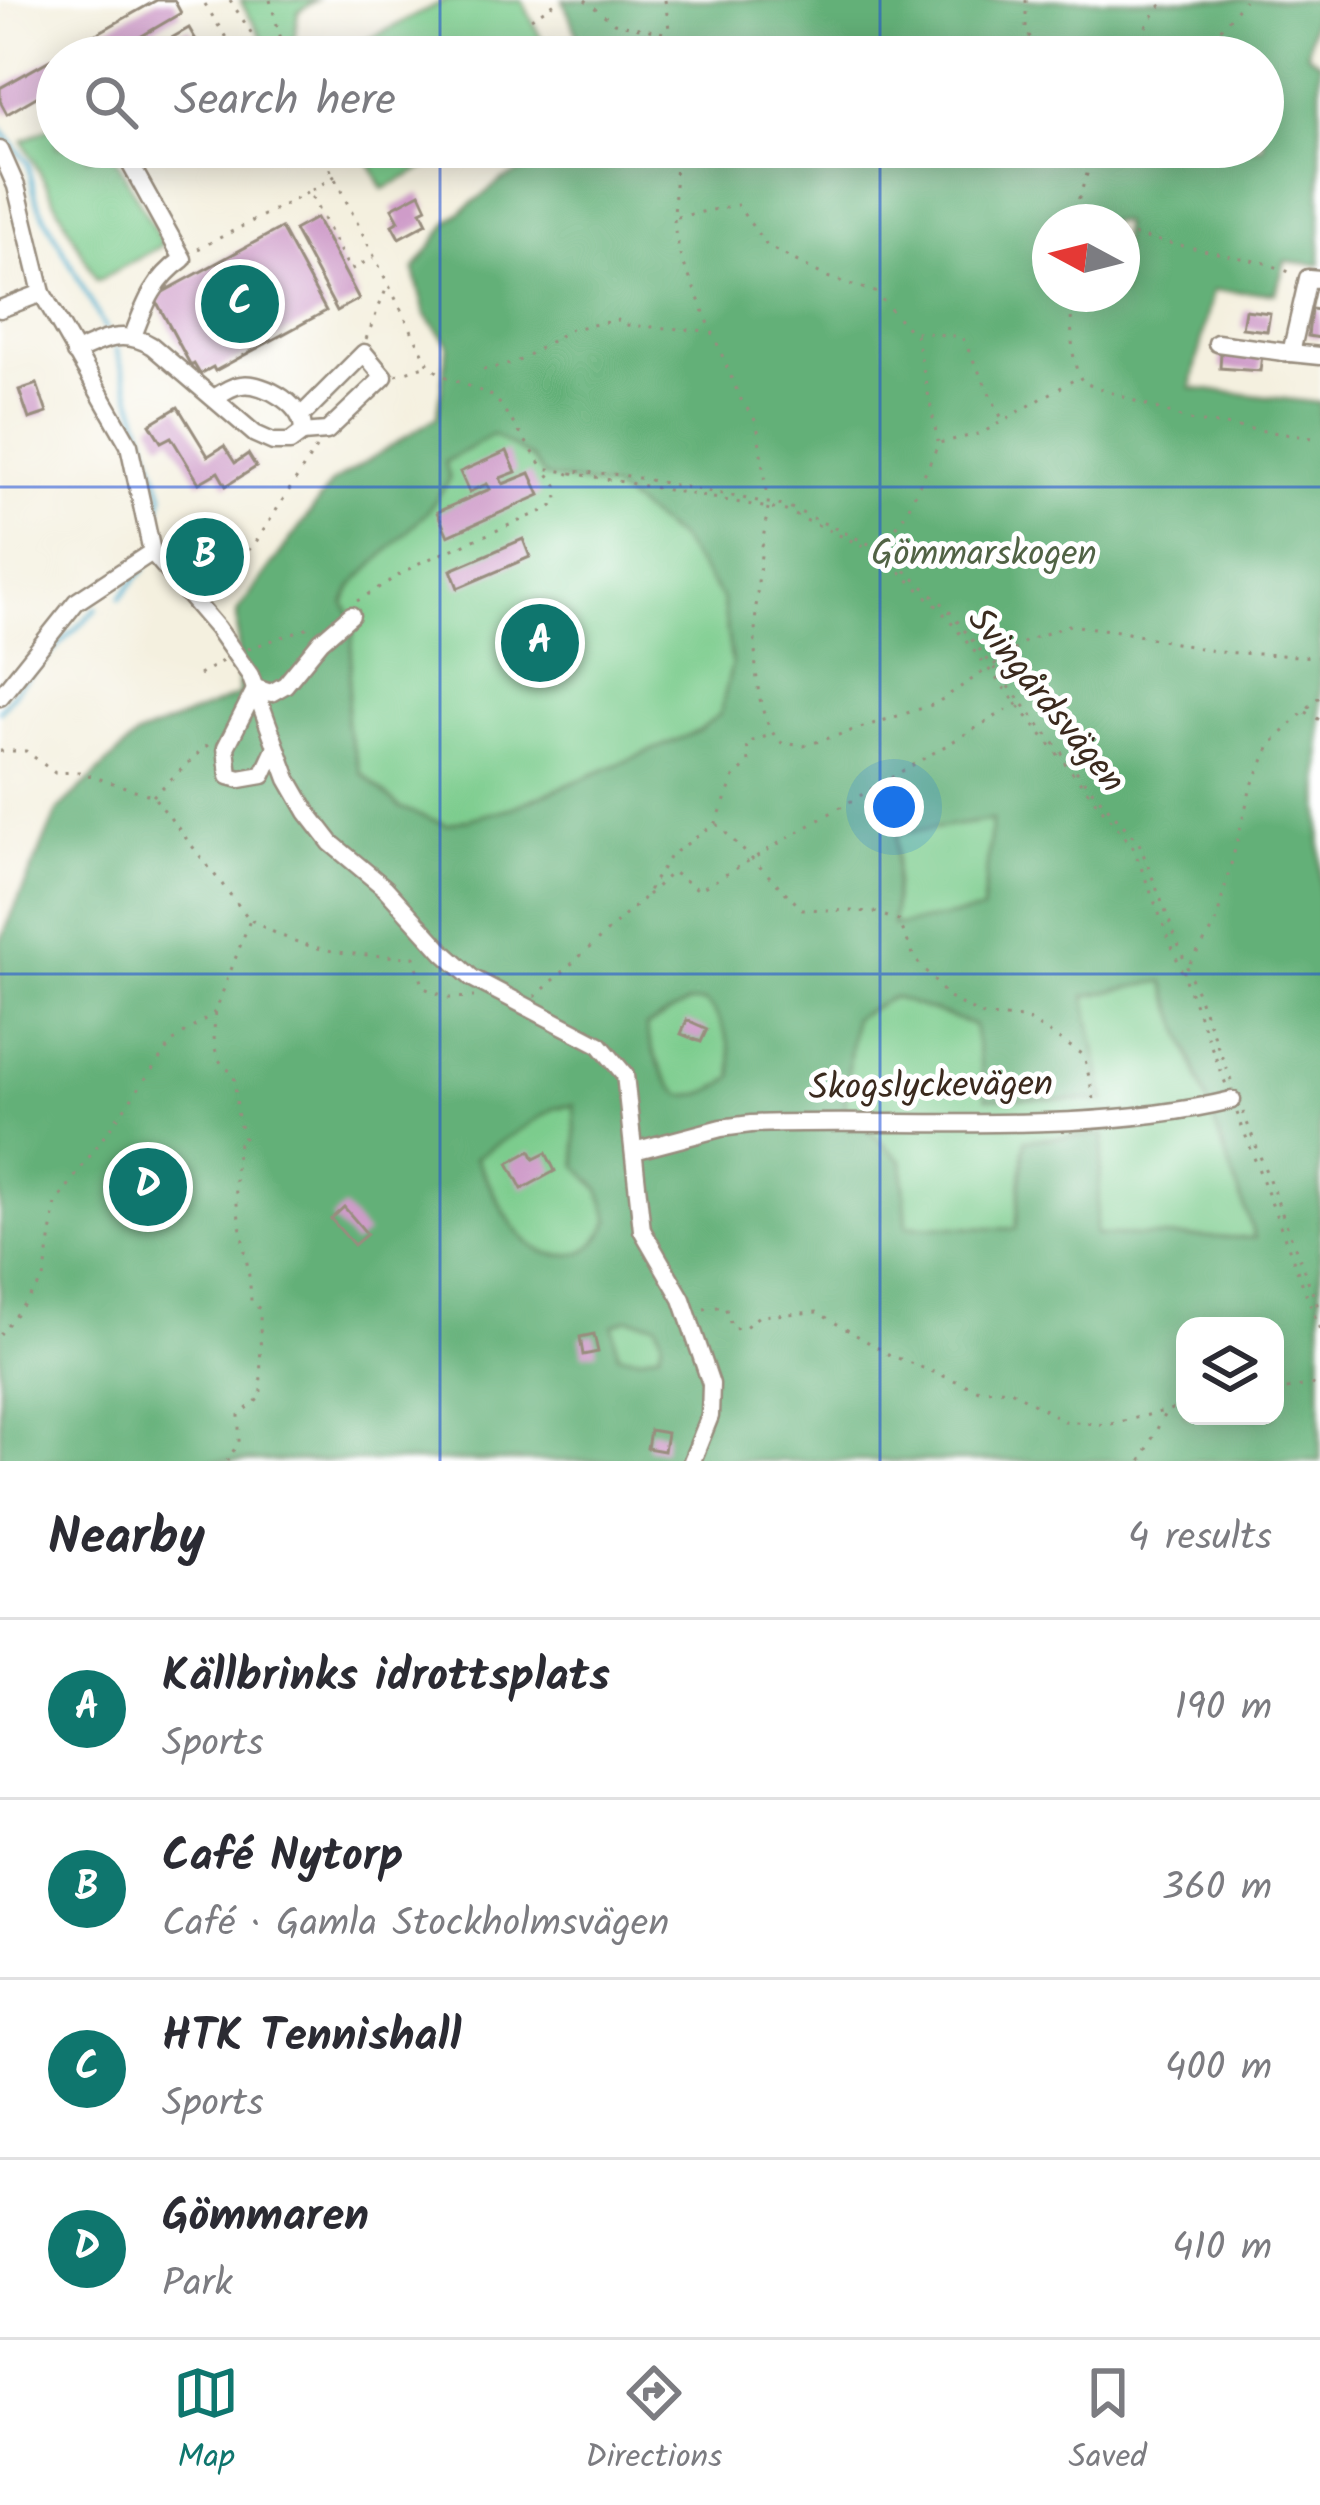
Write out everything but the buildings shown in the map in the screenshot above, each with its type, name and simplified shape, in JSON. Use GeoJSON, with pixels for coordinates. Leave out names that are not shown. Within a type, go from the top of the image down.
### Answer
{"type":"FeatureCollection","features":[{"type":"Feature","properties":{"kind":"street"},"geometry":{"type":"LineString","coordinates":[[0,150],[16,186],[42,293],[129,446],[152,552],[233,651],[256,688],[297,796],[331,843],[385,889],[472,978],[600,1045],[620,1067],[629,1094],[642,1230],[687,1312],[707,1370],[712,1402],[692,1461]]}},
{"type":"Feature","properties":{"kind":"street"},"geometry":{"type":"LineString","coordinates":[[133,168],[183,259],[152,288],[133,336]]}},
{"type":"Feature","properties":{"kind":"street"},"geometry":{"type":"LineString","coordinates":[[1291,353],[1314,278]]}},
{"type":"Feature","properties":{"kind":"street"},"geometry":{"type":"LineString","coordinates":[[0,309],[42,293]]}},
{"type":"Feature","properties":{"kind":"street"},"geometry":{"type":"LineString","coordinates":[[75,353],[99,340],[133,336],[152,346],[214,398],[263,439],[290,442],[302,424],[364,353],[384,377],[326,431],[302,424],[264,389],[246,384],[214,398]]}},
{"type":"Feature","properties":{"kind":"street"},"geometry":{"type":"LineString","coordinates":[[1217,344],[1320,356]]}},
{"type":"Feature","properties":{"kind":"street"},"geometry":{"type":"LineString","coordinates":[[0,697],[76,602],[152,552]]}},
{"type":"Feature","properties":{"kind":"street"},"geometry":{"type":"LineString","coordinates":[[256,688],[271,693],[285,686],[349,612]]}},
{"type":"Feature","properties":{"kind":"street"},"geometry":{"type":"LineString","coordinates":[[256,688],[226,747],[229,776],[263,776],[276,746]]}},
{"type":"Feature","properties":{"kind":"street","name":"Skogslyckevägen"},"geometry":{"type":"LineString","coordinates":[[634,1151],[752,1124],[1098,1117],[1232,1100]]}},
{"type":"Feature","properties":{"kind":"path"},"geometry":{"type":"LineString","coordinates":[[230,0],[254,36]]}},
{"type":"Feature","properties":{"kind":"path"},"geometry":{"type":"LineString","coordinates":[[270,0],[280,36]]}},
{"type":"Feature","properties":{"kind":"path"},"geometry":{"type":"LineString","coordinates":[[531,18],[560,0]]}},
{"type":"Feature","properties":{"kind":"path"},"geometry":{"type":"LineString","coordinates":[[585,0],[614,23],[669,34],[665,0]]}},
{"type":"Feature","properties":{"kind":"path"},"geometry":{"type":"LineString","coordinates":[[902,0],[911,0]]}},
{"type":"Feature","properties":{"kind":"path"},"geometry":{"type":"LineString","coordinates":[[1025,0],[1029,36]]}},
{"type":"Feature","properties":{"kind":"path"},"geometry":{"type":"LineString","coordinates":[[1140,36],[1168,0]]}},
{"type":"Feature","properties":{"kind":"path"},"geometry":{"type":"LineString","coordinates":[[1215,36],[1244,0]]}},
{"type":"Feature","properties":{"kind":"path"},"geometry":{"type":"LineString","coordinates":[[205,4],[225,36]]}},
{"type":"Feature","properties":{"kind":"path"},"geometry":{"type":"LineString","coordinates":[[331,168],[429,365],[495,397],[557,485],[558,501],[417,564],[349,612]]}},
{"type":"Feature","properties":{"kind":"path"},"geometry":{"type":"LineString","coordinates":[[675,168],[674,218],[680,255],[740,398],[757,423],[768,504],[755,679],[765,723],[782,743],[804,746],[935,704],[1026,641],[1069,626],[1218,652],[1320,657]]}},
{"type":"Feature","properties":{"kind":"path"},"geometry":{"type":"LineString","coordinates":[[1079,204],[1091,168]]}},
{"type":"Feature","properties":{"kind":"path"},"geometry":{"type":"LineString","coordinates":[[183,259],[335,176]]}},
{"type":"Feature","properties":{"kind":"path"},"geometry":{"type":"LineString","coordinates":[[308,192],[350,270],[375,257]]}},
{"type":"Feature","properties":{"kind":"path"},"geometry":{"type":"LineString","coordinates":[[674,218],[737,206],[767,246],[827,277],[875,292],[916,333],[939,443],[906,513],[880,552]]}},
{"type":"Feature","properties":{"kind":"path"},"geometry":{"type":"LineString","coordinates":[[1140,237],[1314,278]]}},
{"type":"Feature","properties":{"kind":"path"},"geometry":{"type":"LineString","coordinates":[[364,353],[369,328],[388,285]]}},
{"type":"Feature","properties":{"kind":"path"},"geometry":{"type":"LineString","coordinates":[[1072,312],[1072,361],[1084,383],[1189,420],[1320,439]]}},
{"type":"Feature","properties":{"kind":"path"},"geometry":{"type":"LineString","coordinates":[[483,370],[514,363],[571,329],[618,320],[626,325],[710,331]]}},
{"type":"Feature","properties":{"kind":"path"},"geometry":{"type":"LineString","coordinates":[[916,333],[962,337],[1003,421]]}},
{"type":"Feature","properties":{"kind":"path"},"geometry":{"type":"LineString","coordinates":[[384,377],[429,365]]}},
{"type":"Feature","properties":{"kind":"path"},"geometry":{"type":"LineString","coordinates":[[939,443],[982,433],[1079,377]]}},
{"type":"Feature","properties":{"kind":"path"},"geometry":{"type":"LineString","coordinates":[[205,615],[326,431]]}},
{"type":"Feature","properties":{"kind":"path","name":"Svingårdsvägen"},"geometry":{"type":"LineString","coordinates":[[544,468],[568,476],[623,479],[768,504],[880,552],[940,609],[1133,847],[1320,1330]]}},
{"type":"Feature","properties":{"kind":"path"},"geometry":{"type":"LineString","coordinates":[[176,583],[192,572],[212,580],[229,572]]}},
{"type":"Feature","properties":{"kind":"path"},"geometry":{"type":"LineString","coordinates":[[199,675],[233,651],[267,644],[321,623]]}},
{"type":"Feature","properties":{"kind":"path"},"geometry":{"type":"LineString","coordinates":[[1183,974],[1215,926],[1251,787],[1271,744],[1320,696]]}},
{"type":"Feature","properties":{"kind":"path"},"geometry":{"type":"LineString","coordinates":[[524,1006],[672,872],[699,890],[1019,702],[1139,843],[1320,1312]]}},
{"type":"Feature","properties":{"kind":"path"},"geometry":{"type":"LineString","coordinates":[[1305,711],[1320,720]]}},
{"type":"Feature","properties":{"kind":"path"},"geometry":{"type":"LineString","coordinates":[[642,901],[670,856],[716,823],[734,777],[749,764],[747,743],[772,735]]}},
{"type":"Feature","properties":{"kind":"path"},"geometry":{"type":"LineString","coordinates":[[153,796],[212,741],[230,736]]}},
{"type":"Feature","properties":{"kind":"path"},"geometry":{"type":"LineString","coordinates":[[0,751],[26,752],[55,773],[79,772],[153,796],[250,920],[288,942],[350,955],[414,957],[424,988],[449,998],[474,997]]}},
{"type":"Feature","properties":{"kind":"path"},"geometry":{"type":"LineString","coordinates":[[716,823],[802,909],[874,912],[899,921],[915,958],[949,998],[984,1016],[1025,1018],[1084,1055],[1098,1117]]}},
{"type":"Feature","properties":{"kind":"path"},"geometry":{"type":"LineString","coordinates":[[226,1461],[238,1442],[239,1415],[261,1397],[262,1322],[260,1309],[251,1302],[236,1196],[236,1155],[239,1143],[244,1142],[234,1073],[224,1068],[213,1047],[215,1012],[250,920]]}},
{"type":"Feature","properties":{"kind":"path"},"geometry":{"type":"LineString","coordinates":[[0,1334],[44,1280],[56,1203],[172,1042],[215,1012]]}},
{"type":"Feature","properties":{"kind":"path"},"geometry":{"type":"LineString","coordinates":[[687,1312],[725,1306],[732,1329],[744,1328],[759,1316],[817,1312],[890,1355],[980,1390],[1009,1389],[1064,1421],[1107,1425],[1176,1407]]}},
{"type":"Feature","properties":{"kind":"path"},"geometry":{"type":"LineString","coordinates":[[1284,1389],[1320,1383]]}},
{"type":"Feature","properties":{"kind":"path"},"geometry":{"type":"LineString","coordinates":[[1141,1461],[1166,1409]]}},
{"type":"Feature","properties":{"kind":"green space"},"geometry":{"type":"Polygon","coordinates":[[[240,0],[316,0],[298,12],[295,36],[261,36],[240,0]]]}},
{"type":"Feature","properties":{"kind":"green space"},"geometry":{"type":"Polygon","coordinates":[[[446,0],[522,0],[540,36],[375,36],[446,0]]]}},
{"type":"Feature","properties":{"kind":"green space","name":"Gömmarskogen"},"geometry":{"type":"Polygon","coordinates":[[[563,0],[1316,0],[1307,54],[1320,62],[1320,265],[1285,261],[1276,293],[1213,291],[1191,388],[1320,403],[1320,1461],[0,1461],[0,942],[58,810],[137,736],[239,695],[237,612],[332,483],[437,417],[448,344],[425,314],[414,270],[449,221],[501,181],[529,168],[1284,168],[1284,36],[578,36],[563,0]],[[493,435],[445,462],[450,479],[427,512],[352,586],[344,603],[354,622],[346,725],[361,773],[401,808],[447,825],[514,807],[699,731],[720,714],[732,664],[722,598],[679,539],[613,489],[544,476],[532,458],[493,435]],[[992,820],[897,834],[893,926],[982,911],[992,820]],[[1164,981],[1085,996],[1105,1101],[986,1098],[974,1025],[893,997],[854,1018],[844,1108],[902,1161],[907,1226],[1016,1229],[1025,1140],[1104,1134],[1095,1235],[1255,1238],[1164,981]],[[705,1002],[688,1003],[646,1026],[663,1073],[687,1096],[716,1088],[733,1076],[726,1036],[705,1002]],[[574,1105],[555,1108],[475,1158],[519,1233],[544,1252],[559,1255],[585,1251],[610,1220],[599,1189],[577,1166],[574,1105]],[[627,1319],[613,1325],[618,1355],[660,1352],[662,1339],[656,1323],[627,1319]]]}},
{"type":"Feature","properties":{"kind":"green space"},"geometry":{"type":"Polygon","coordinates":[[[36,134],[36,166],[23,141],[36,134]]]}},
{"type":"Feature","properties":{"kind":"green space"},"geometry":{"type":"Polygon","coordinates":[[[37,168],[121,168],[163,245],[97,281],[37,168]]]}},
{"type":"Feature","properties":{"kind":"green space"},"geometry":{"type":"Polygon","coordinates":[[[372,168],[424,168],[383,189],[372,168]]]}},
{"type":"Feature","properties":{"kind":"green space"},"geometry":{"type":"Polygon","coordinates":[[[493,434],[532,458],[544,476],[613,488],[679,539],[722,598],[732,664],[721,714],[699,731],[514,807],[447,825],[401,808],[361,773],[346,725],[344,603],[352,585],[427,512],[444,463],[493,434]]]}},
{"type":"Feature","properties":{"kind":"green space"},"geometry":{"type":"Polygon","coordinates":[[[993,820],[982,911],[893,927],[897,834],[993,820]]]}},
{"type":"Feature","properties":{"kind":"green space"},"geometry":{"type":"Polygon","coordinates":[[[1164,981],[1256,1238],[1095,1236],[1103,1134],[1017,1229],[907,1226],[902,1161],[844,1108],[854,1018],[893,997],[974,1025],[1104,1101],[1085,996],[1164,981]]]}},
{"type":"Feature","properties":{"kind":"green space"},"geometry":{"type":"Polygon","coordinates":[[[705,1002],[726,1036],[733,1076],[708,1091],[687,1096],[663,1073],[646,1026],[688,1003],[705,1002]]]}},
{"type":"Feature","properties":{"kind":"green space"},"geometry":{"type":"Polygon","coordinates":[[[575,1105],[577,1166],[599,1189],[610,1220],[591,1247],[560,1255],[544,1252],[519,1233],[475,1157],[555,1108],[575,1105]]]}},
{"type":"Feature","properties":{"kind":"green space"},"geometry":{"type":"Polygon","coordinates":[[[626,1319],[656,1323],[662,1339],[660,1352],[617,1355],[612,1325],[626,1319]]]}},
{"type":"Feature","properties":{"kind":"waterway"},"geometry":{"type":"LineString","coordinates":[[0,128],[28,163],[37,202],[105,328]]}},
{"type":"Feature","properties":{"kind":"waterway"},"geometry":{"type":"LineString","coordinates":[[116,349],[163,494],[155,528]]}},
{"type":"Feature","properties":{"kind":"waterway"},"geometry":{"type":"LineString","coordinates":[[120,598],[146,567]]}},
{"type":"Feature","properties":{"kind":"waterway"},"geometry":{"type":"LineString","coordinates":[[0,711],[22,682],[97,608]]}},
{"type":"Feature","properties":{"kind":"place","name":"HTK Tennishall"},"geometry":{"type":"Point","coordinates":[240,304]}},
{"type":"Feature","properties":{"kind":"place","name":"Café Nytorp"},"geometry":{"type":"Point","coordinates":[205,557]}},
{"type":"Feature","properties":{"kind":"place","name":"Källbrinks idrottsplats"},"geometry":{"type":"Point","coordinates":[540,643]}},
{"type":"Feature","properties":{"kind":"place","name":"Gömmaren"},"geometry":{"type":"Point","coordinates":[148,1187]}}]}
